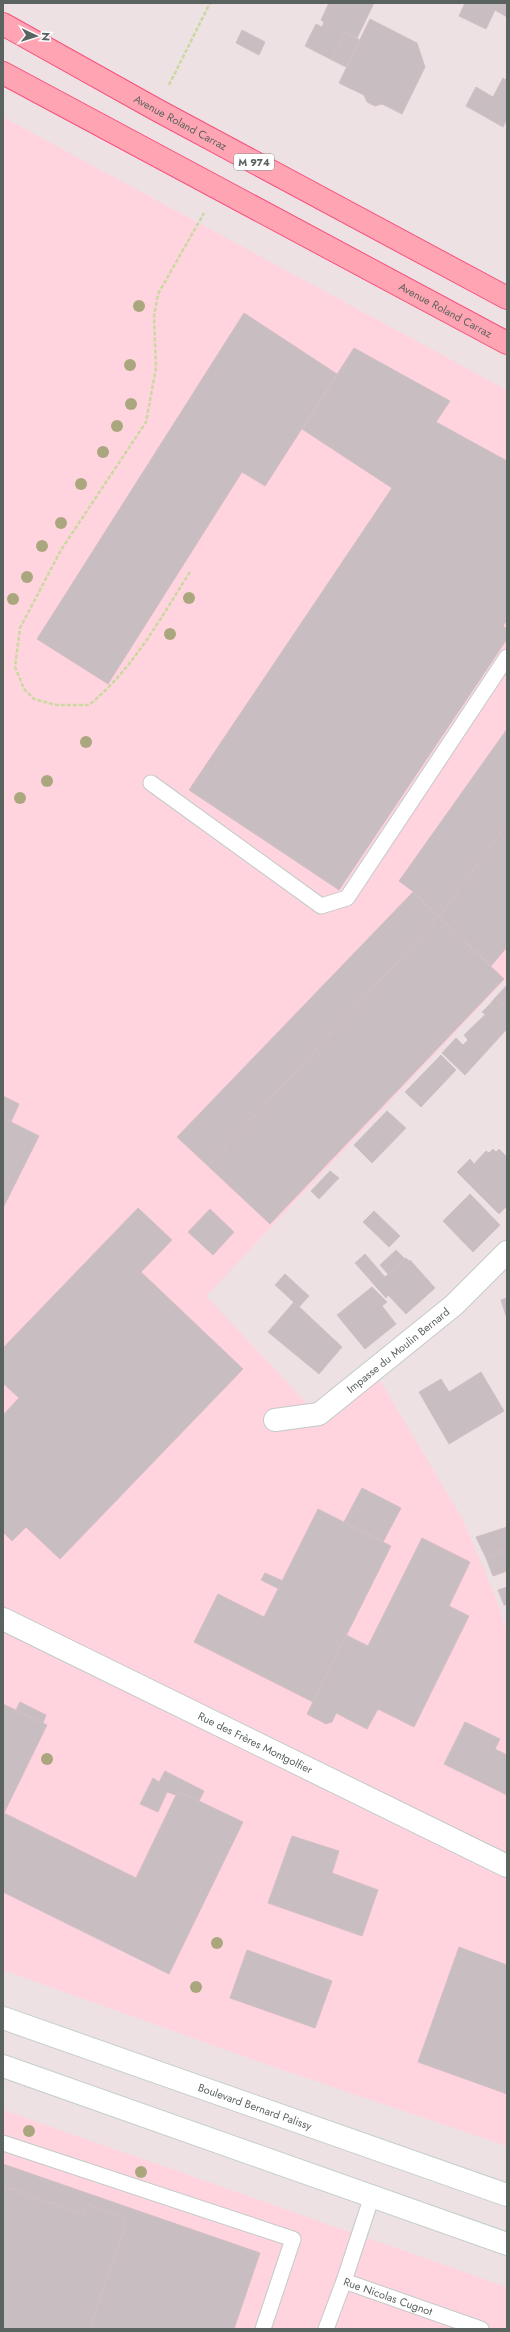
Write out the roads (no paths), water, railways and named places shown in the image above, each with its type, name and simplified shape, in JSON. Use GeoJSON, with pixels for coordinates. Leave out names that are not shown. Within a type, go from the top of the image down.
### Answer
{"type":"FeatureCollection","features":[{"type":"Feature","properties":{"kind":"main road","name":"Avenue Roland Carraz"},"geometry":{"type":"LineString","coordinates":[[3,24],[157,110],[507,298]]}},
{"type":"Feature","properties":{"kind":"main road","name":"Avenue Roland Carraz"},"geometry":{"type":"LineString","coordinates":[[3,74],[507,343]]}},
{"type":"Feature","properties":{"kind":"main road","name":"Impasse du Moulin Bernard"},"geometry":{"type":"LineString","coordinates":[[275,1420],[319,1414],[454,1306],[507,1252]]}},
{"type":"Feature","properties":{"kind":"main road","name":"Rue des Frères Montgolfier"},"geometry":{"type":"LineString","coordinates":[[3,1619],[507,1866]]}},
{"type":"Feature","properties":{"kind":"main road","name":"Boulevard Bernard Palissy"},"geometry":{"type":"LineString","coordinates":[[3,2018],[507,2195]]}},
{"type":"Feature","properties":{"kind":"main road"},"geometry":{"type":"LineString","coordinates":[[3,2066],[507,2244]]}},
{"type":"Feature","properties":{"kind":"lane"},"geometry":{"type":"LineString","coordinates":[[151,783],[321,906],[347,898],[507,657]]}},
{"type":"Feature","properties":{"kind":"lane"},"geometry":{"type":"LineString","coordinates":[[3,2143],[293,2239],[262,2329]]}},
{"type":"Feature","properties":{"kind":"lane"},"geometry":{"type":"LineString","coordinates":[[344,2281],[372,2196]]}},
{"type":"Feature","properties":{"kind":"lane","name":"Rue Nicolas Cugnot"},"geometry":{"type":"LineString","coordinates":[[326,2329],[344,2281],[481,2329]]}}]}
